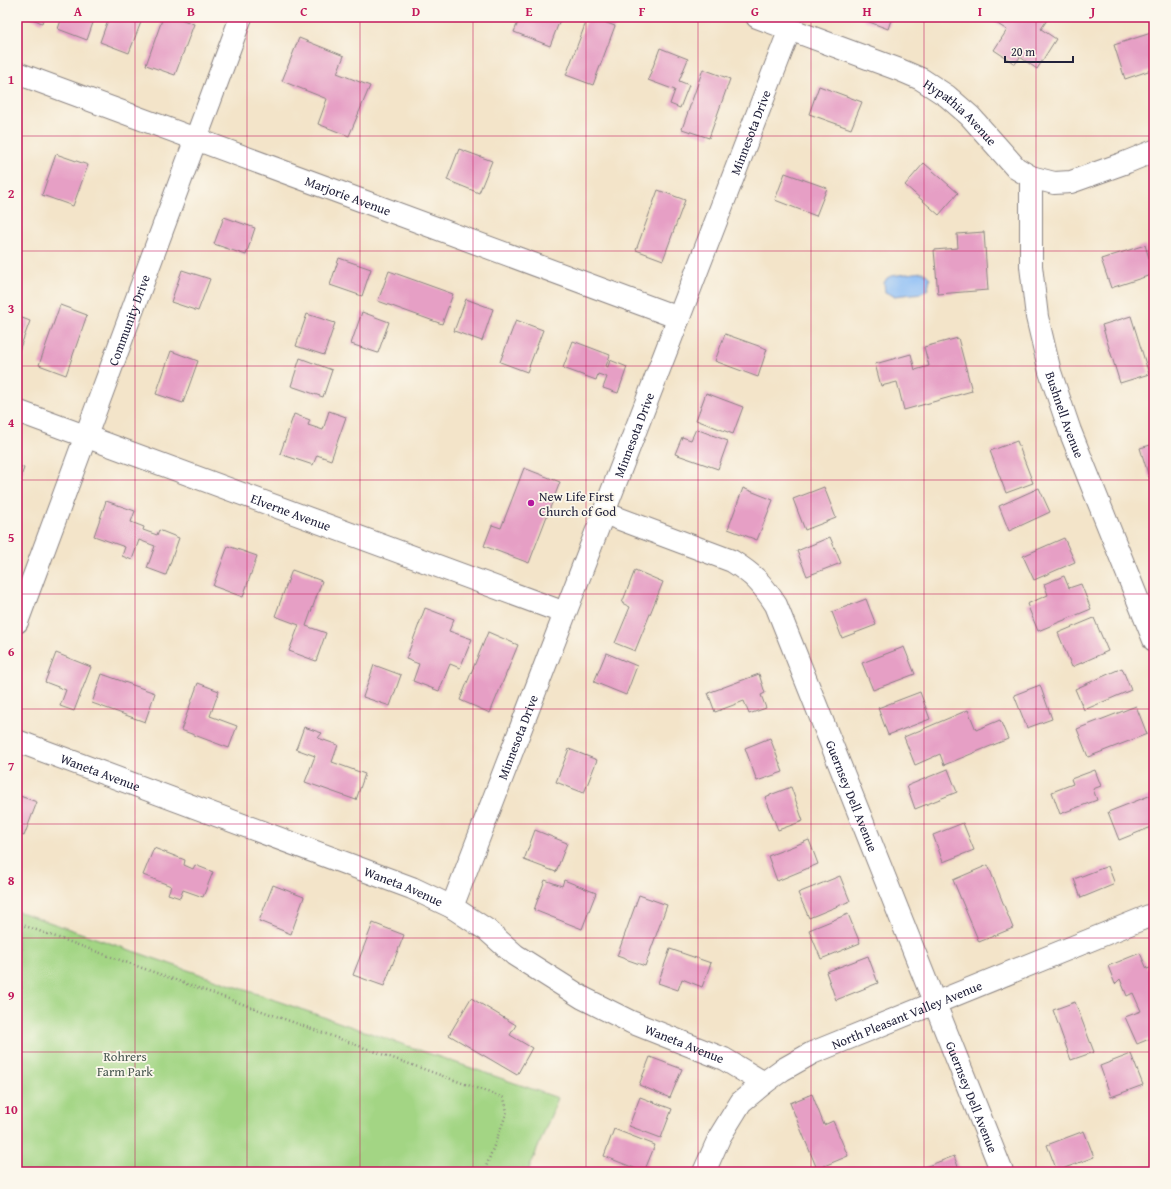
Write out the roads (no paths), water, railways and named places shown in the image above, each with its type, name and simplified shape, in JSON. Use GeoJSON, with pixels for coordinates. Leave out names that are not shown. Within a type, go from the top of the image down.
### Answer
{"type":"FeatureCollection","features":[{"type":"Feature","properties":{"kind":"street","name":"Community Drive"},"geometry":{"type":"LineString","coordinates":[[17,622],[241,17]]}},
{"type":"Feature","properties":{"kind":"street","name":"Hypathia Avenue"},"geometry":{"type":"LineString","coordinates":[[757,17],[921,79],[947,96],[970,116],[1016,168],[1030,177],[1054,183],[1071,182],[1154,151]]}},
{"type":"Feature","properties":{"kind":"street","name":"Minnesota Drive"},"geometry":{"type":"LineString","coordinates":[[452,907],[790,29]]}},
{"type":"Feature","properties":{"kind":"street","name":"Marjorie Avenue"},"geometry":{"type":"LineString","coordinates":[[17,74],[679,318]]}},
{"type":"Feature","properties":{"kind":"street","name":"Bushnell Avenue"},"geometry":{"type":"LineString","coordinates":[[1030,177],[1031,266],[1037,318],[1050,372],[1070,431],[1154,640]]}},
{"type":"Feature","properties":{"kind":"street","name":"Elverne Avenue"},"geometry":{"type":"LineString","coordinates":[[17,410],[565,614]]}},
{"type":"Feature","properties":{"kind":"street","name":"Guernsey Dell Avenue"},"geometry":{"type":"LineString","coordinates":[[604,513],[732,561],[749,572],[763,586],[776,605],[1002,1172]]}},
{"type":"Feature","properties":{"kind":"street","name":"Waneta Avenue"},"geometry":{"type":"LineString","coordinates":[[17,741],[412,888],[452,907],[487,930],[515,955],[583,998],[632,1022],[724,1060],[764,1083]]}},
{"type":"Feature","properties":{"kind":"street","name":"North Pleasant Valley Avenue"},"geometry":{"type":"LineString","coordinates":[[704,1172],[720,1136],[741,1102],[782,1070],[812,1053],[1154,914]]}},
{"type":"Feature","properties":{"kind":"water"},"geometry":{"type":"Polygon","coordinates":[[[922,272],[930,278],[928,289],[922,293],[894,296],[885,292],[884,283],[887,278],[891,276],[922,272]]]}},
{"type":"Feature","properties":{"kind":"place","name":"New Life First Church of God"},"geometry":{"type":"Point","coordinates":[531,503]}},
{"type":"Feature","properties":{"kind":"park label","name":"Rohrers Farm Park"},"geometry":{"type":"Point","coordinates":[125,1064]}}]}
